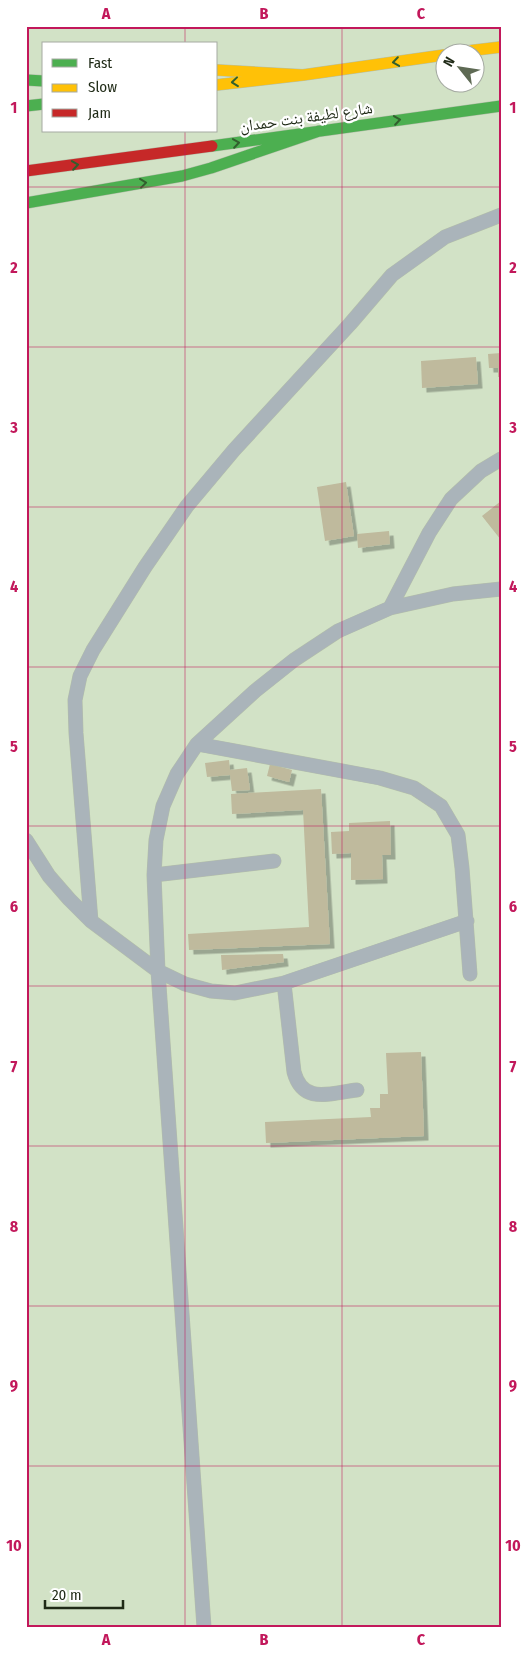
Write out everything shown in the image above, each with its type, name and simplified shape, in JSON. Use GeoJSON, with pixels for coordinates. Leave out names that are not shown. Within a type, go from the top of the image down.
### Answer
{"type":"FeatureCollection","features":[{"type":"Feature","properties":{"kind":"main road"},"geometry":{"type":"LineString","coordinates":[[484,48],[501,46]]}},
{"type":"Feature","properties":{"kind":"main road"},"geometry":{"type":"LineString","coordinates":[[218,84],[303,75],[434,56]]}},
{"type":"Feature","properties":{"kind":"main road"},"geometry":{"type":"LineString","coordinates":[[218,70],[303,75]]}},
{"type":"Feature","properties":{"kind":"main road"},"geometry":{"type":"LineString","coordinates":[[26,80],[42,81]]}},
{"type":"Feature","properties":{"kind":"main road"},"geometry":{"type":"LineString","coordinates":[[26,106],[42,104]]}},
{"type":"Feature","properties":{"kind":"main road","name":"شارع لطيفة بنت حمدان"},"geometry":{"type":"LineString","coordinates":[[26,171],[501,106]]}},
{"type":"Feature","properties":{"kind":"main road"},"geometry":{"type":"LineString","coordinates":[[26,203],[182,176],[319,131]]}},
{"type":"Feature","properties":{"kind":"lane"},"geometry":{"type":"LineString","coordinates":[[91,921],[75,700],[80,676],[93,650],[145,567],[187,506],[234,450],[350,324],[392,275],[445,237],[501,214]]}},
{"type":"Feature","properties":{"kind":"lane"},"geometry":{"type":"LineString","coordinates":[[390,608],[429,533],[451,498],[481,471],[501,459]]}},
{"type":"Feature","properties":{"kind":"lane"},"geometry":{"type":"LineString","coordinates":[[204,1627],[158,971],[154,875],[156,840],[163,806],[177,774],[197,744],[255,691],[294,660],[338,631],[390,608],[453,594],[501,588]]}},
{"type":"Feature","properties":{"kind":"lane"},"geometry":{"type":"LineString","coordinates":[[197,744],[380,778],[414,788],[441,806],[458,835],[467,921],[470,974]]}},
{"type":"Feature","properties":{"kind":"lane"},"geometry":{"type":"LineString","coordinates":[[26,840],[49,876],[91,921],[158,971],[185,984],[211,991],[235,992],[284,983],[467,921]]}},
{"type":"Feature","properties":{"kind":"lane"},"geometry":{"type":"LineString","coordinates":[[154,875],[274,860]]}},
{"type":"Feature","properties":{"kind":"lane"},"geometry":{"type":"LineString","coordinates":[[284,983],[294,1072],[297,1082],[305,1091],[315,1095],[357,1090]]}},
{"type":"Feature","properties":{"kind":"building"},"geometry":{"type":"Polygon","coordinates":[[[501,353],[501,377],[498,377],[498,368],[489,368],[488,354],[501,353]]]}},
{"type":"Feature","properties":{"kind":"building"},"geometry":{"type":"Polygon","coordinates":[[[476,357],[478,384],[422,388],[421,361],[476,357]]]}},
{"type":"Feature","properties":{"kind":"building"},"geometry":{"type":"Polygon","coordinates":[[[346,482],[354,536],[325,541],[317,487],[346,482]]]}},
{"type":"Feature","properties":{"kind":"building"},"geometry":{"type":"Polygon","coordinates":[[[501,501],[501,540],[482,516],[501,501]]]}},
{"type":"Feature","properties":{"kind":"building"},"geometry":{"type":"Polygon","coordinates":[[[389,531],[390,544],[358,548],[357,534],[389,531]]]}},
{"type":"Feature","properties":{"kind":"building"},"geometry":{"type":"Polygon","coordinates":[[[229,760],[230,770],[247,768],[250,790],[232,791],[230,775],[207,777],[205,763],[229,760]]]}},
{"type":"Feature","properties":{"kind":"building"},"geometry":{"type":"Polygon","coordinates":[[[270,764],[292,770],[289,782],[267,776],[270,764]]]}},
{"type":"Feature","properties":{"kind":"building"},"geometry":{"type":"Polygon","coordinates":[[[321,789],[330,944],[189,950],[188,934],[309,927],[303,810],[232,814],[231,794],[321,789]]]}},
{"type":"Feature","properties":{"kind":"building"},"geometry":{"type":"Polygon","coordinates":[[[390,821],[391,855],[382,855],[383,879],[351,880],[351,853],[332,854],[331,832],[349,831],[349,823],[390,821]]]}},
{"type":"Feature","properties":{"kind":"building"},"geometry":{"type":"Polygon","coordinates":[[[283,954],[284,962],[222,970],[221,955],[283,954]]]}},
{"type":"Feature","properties":{"kind":"building"},"geometry":{"type":"Polygon","coordinates":[[[421,1052],[424,1136],[266,1143],[265,1122],[371,1117],[370,1108],[380,1108],[380,1094],[388,1094],[386,1053],[421,1052]]]}},
{"type":"Feature","properties":{"kind":"traffic: fast"},"geometry":{"type":"LineString","coordinates":[[26,80],[42,81]]}},
{"type":"Feature","properties":{"kind":"traffic: fast"},"geometry":{"type":"LineString","coordinates":[[26,106],[42,104]]}},
{"type":"Feature","properties":{"kind":"traffic: fast"},"geometry":{"type":"LineString","coordinates":[[212,146],[501,106]]}},
{"type":"Feature","properties":{"kind":"traffic: fast"},"geometry":{"type":"LineString","coordinates":[[26,203],[182,176],[319,131]]}},
{"type":"Feature","properties":{"kind":"traffic: slow"},"geometry":{"type":"LineString","coordinates":[[484,49],[501,47]]}},
{"type":"Feature","properties":{"kind":"traffic: slow"},"geometry":{"type":"LineString","coordinates":[[218,85],[434,56]]}},
{"type":"Feature","properties":{"kind":"traffic: slow"},"geometry":{"type":"LineString","coordinates":[[218,70],[303,75]]}},
{"type":"Feature","properties":{"kind":"traffic: jam"},"geometry":{"type":"LineString","coordinates":[[26,171],[212,146]]}}]}
